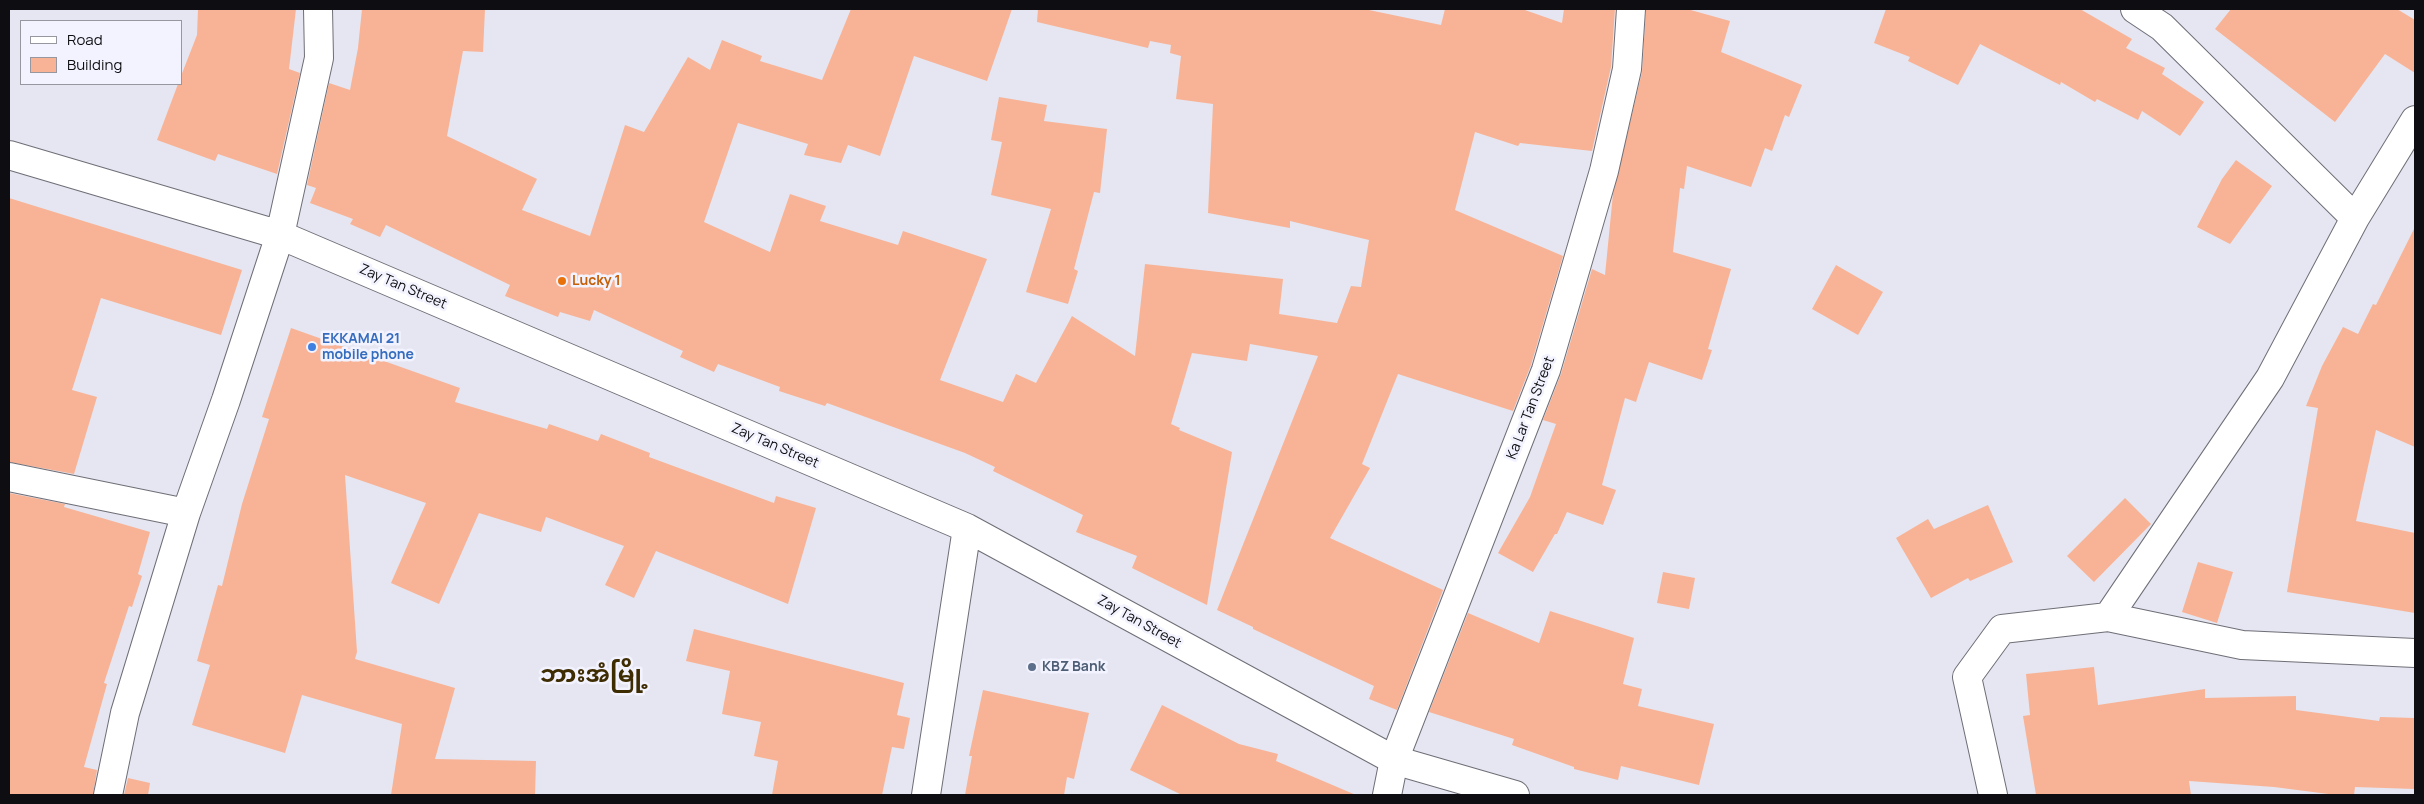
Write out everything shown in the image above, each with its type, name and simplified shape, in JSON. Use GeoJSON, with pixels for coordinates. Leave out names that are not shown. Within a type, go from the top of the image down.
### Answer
{"type":"FeatureCollection","features":[{"type":"Feature","properties":{"kind":"street"},"geometry":{"type":"LineString","coordinates":[[108,795],[126,713],[186,513],[226,400],[280,235],[319,58],[318,9]]}},
{"type":"Feature","properties":{"kind":"street","name":"Ka Lar Tan Street"},"geometry":{"type":"LineString","coordinates":[[1387,795],[1394,760],[1546,370],[1604,171],[1627,69],[1631,9]]}},
{"type":"Feature","properties":{"kind":"street"},"geometry":{"type":"LineString","coordinates":[[2135,9],[2162,27],[2355,218]]}},
{"type":"Feature","properties":{"kind":"street"},"geometry":{"type":"LineString","coordinates":[[2108,617],[2270,378],[2355,218],[2415,120]]}},
{"type":"Feature","properties":{"kind":"street","name":"Zay Tan Street"},"geometry":{"type":"LineString","coordinates":[[9,155],[280,235],[966,528],[1394,760],[1515,795]]}},
{"type":"Feature","properties":{"kind":"street"},"geometry":{"type":"LineString","coordinates":[[9,477],[186,513]]}},
{"type":"Feature","properties":{"kind":"street"},"geometry":{"type":"LineString","coordinates":[[926,795],[966,528]]}},
{"type":"Feature","properties":{"kind":"street"},"geometry":{"type":"LineString","coordinates":[[1993,795],[1967,677],[2002,629],[2108,617],[2242,645],[2415,653]]}},
{"type":"Feature","properties":{"kind":"building"},"geometry":{"type":"Polygon","coordinates":[[[198,9],[296,9],[289,69],[300,73],[277,174],[218,154],[215,161],[157,140],[178,85],[182,85],[182,73],[197,35],[198,9]]]}},
{"type":"Feature","properties":{"kind":"building"},"geometry":{"type":"Polygon","coordinates":[[[362,9],[485,9],[483,52],[463,51],[447,136],[537,179],[522,210],[590,236],[625,125],[644,132],[688,57],[710,70],[722,40],[762,56],[760,61],[822,80],[851,9],[1012,9],[987,81],[914,56],[880,156],[848,145],[841,163],[804,155],[808,144],[738,123],[704,222],[770,252],[790,194],[826,206],[820,221],[898,245],[903,231],[987,259],[940,380],[1003,402],[1016,374],[1036,383],[1072,316],[1135,356],[1145,264],[1283,279],[1279,314],[1337,323],[1351,286],[1361,287],[1369,240],[1290,221],[1290,228],[1208,213],[1213,104],[1176,99],[1181,56],[1170,53],[1171,45],[1150,41],[1148,48],[1037,22],[1038,9],[1364,9],[1441,25],[1445,9],[1522,9],[1562,23],[1564,9],[1615,9],[1611,67],[1592,151],[1520,143],[1518,146],[1475,132],[1455,210],[1563,256],[1531,365],[1513,411],[1398,374],[1362,464],[1370,468],[1330,538],[1443,590],[1397,710],[1369,699],[1374,686],[1217,610],[1318,356],[1250,344],[1247,361],[1192,353],[1171,424],[1180,428],[1179,430],[1232,452],[1207,605],[1132,568],[1137,556],[1076,532],[1083,515],[993,471],[995,467],[965,453],[827,403],[825,406],[779,391],[780,387],[718,364],[714,372],[680,357],[683,351],[594,310],[590,321],[560,312],[558,317],[505,296],[510,285],[386,225],[380,237],[350,224],[353,219],[310,203],[316,188],[307,185],[329,83],[350,90],[358,48],[362,9]]]}},
{"type":"Feature","properties":{"kind":"building"},"geometry":{"type":"Polygon","coordinates":[[[1646,9],[1687,9],[1730,21],[1721,52],[1802,85],[1789,117],[1785,115],[1772,151],[1765,148],[1751,187],[1687,166],[1684,189],[1680,188],[1673,252],[1731,269],[1708,349],[1712,350],[1702,380],[1649,362],[1636,402],[1625,398],[1602,485],[1616,490],[1603,525],[1567,512],[1557,534],[1555,534],[1533,572],[1498,553],[1530,497],[1556,424],[1543,420],[1561,374],[1592,269],[1605,275],[1613,194],[1642,72],[1646,9]]]}},
{"type":"Feature","properties":{"kind":"building"},"geometry":{"type":"Polygon","coordinates":[[[1886,9],[2080,9],[2132,39],[2126,48],[2165,68],[2162,74],[2204,102],[2180,136],[2142,111],[2138,120],[2097,99],[2095,102],[2061,82],[2060,85],[1980,44],[1958,85],[1908,61],[1910,57],[1874,43],[1886,9]]]}},
{"type":"Feature","properties":{"kind":"building"},"geometry":{"type":"Polygon","coordinates":[[[2231,9],[2397,9],[2415,20],[2415,73],[2385,54],[2335,122],[2215,29],[2231,9]]]}},
{"type":"Feature","properties":{"kind":"building"},"geometry":{"type":"Polygon","coordinates":[[[999,97],[1047,105],[1044,121],[1107,129],[1100,193],[1094,192],[1074,269],[1078,271],[1068,304],[1026,292],[1051,209],[991,195],[1002,142],[991,140],[999,97]]]}},
{"type":"Feature","properties":{"kind":"building"},"geometry":{"type":"Polygon","coordinates":[[[2236,160],[2272,186],[2230,244],[2197,227],[2222,179],[2236,160]]]}},
{"type":"Feature","properties":{"kind":"building"},"geometry":{"type":"Polygon","coordinates":[[[9,198],[242,270],[221,335],[101,298],[72,390],[97,397],[74,474],[9,462],[9,198]]]}},
{"type":"Feature","properties":{"kind":"building"},"geometry":{"type":"Polygon","coordinates":[[[2415,227],[2415,447],[2376,430],[2356,521],[2415,533],[2415,613],[2287,592],[2318,408],[2306,406],[2322,366],[2343,327],[2358,334],[2373,304],[2376,305],[2415,227]]]}},
{"type":"Feature","properties":{"kind":"building"},"geometry":{"type":"Polygon","coordinates":[[[1836,265],[1883,292],[1858,335],[1812,309],[1836,265]]]}},
{"type":"Feature","properties":{"kind":"building"},"geometry":{"type":"Polygon","coordinates":[[[291,328],[460,388],[455,402],[547,429],[549,424],[598,441],[601,434],[650,453],[649,457],[774,503],[776,496],[816,508],[788,604],[656,551],[634,598],[605,585],[624,546],[546,517],[541,532],[479,513],[439,604],[391,583],[426,503],[345,475],[357,652],[355,659],[455,688],[435,759],[536,761],[535,795],[391,795],[402,724],[302,695],[285,753],[192,725],[210,665],[197,661],[218,585],[222,586],[242,504],[269,419],[262,417],[291,328]]]}},
{"type":"Feature","properties":{"kind":"building"},"geometry":{"type":"Polygon","coordinates":[[[9,493],[65,504],[64,507],[150,532],[138,574],[142,576],[132,607],[129,606],[104,683],[107,684],[84,767],[97,770],[93,795],[9,795],[9,493]]]}},
{"type":"Feature","properties":{"kind":"building"},"geometry":{"type":"Polygon","coordinates":[[[2125,498],[2151,524],[2094,582],[2067,556],[2125,498]]]}},
{"type":"Feature","properties":{"kind":"building"},"geometry":{"type":"Polygon","coordinates":[[[1988,505],[2013,562],[1970,581],[1968,578],[1931,598],[1896,538],[1928,519],[1934,529],[1988,505]]]}},
{"type":"Feature","properties":{"kind":"building"},"geometry":{"type":"Polygon","coordinates":[[[2198,562],[2233,572],[2217,623],[2182,612],[2198,562]]]}},
{"type":"Feature","properties":{"kind":"building"},"geometry":{"type":"Polygon","coordinates":[[[1663,572],[1695,578],[1689,609],[1657,603],[1663,572]]]}},
{"type":"Feature","properties":{"kind":"building"},"geometry":{"type":"Polygon","coordinates":[[[1550,611],[1634,638],[1623,684],[1642,689],[1638,706],[1714,724],[1699,785],[1621,766],[1618,780],[1574,769],[1574,767],[1512,745],[1514,739],[1429,712],[1468,613],[1539,643],[1550,611]]]}},
{"type":"Feature","properties":{"kind":"building"},"geometry":{"type":"Polygon","coordinates":[[[694,629],[904,683],[897,715],[910,718],[904,749],[892,747],[882,795],[772,795],[778,761],[754,756],[761,722],[722,714],[730,671],[686,661],[694,629]]]}},
{"type":"Feature","properties":{"kind":"building"},"geometry":{"type":"Polygon","coordinates":[[[2094,667],[2098,705],[2205,689],[2205,698],[2296,696],[2296,710],[2379,721],[2380,717],[2415,718],[2414,789],[2355,787],[2354,795],[2336,795],[2274,787],[2189,781],[2191,795],[2036,795],[2023,716],[2030,715],[2026,674],[2094,667]]]}},
{"type":"Feature","properties":{"kind":"building"},"geometry":{"type":"Polygon","coordinates":[[[983,690],[1089,713],[1074,779],[1067,777],[1064,795],[965,795],[972,756],[969,756],[983,690]]]}},
{"type":"Feature","properties":{"kind":"building"},"geometry":{"type":"Polygon","coordinates":[[[1162,705],[1239,744],[1278,754],[1276,761],[1356,795],[1182,795],[1130,770],[1162,705]]]}},
{"type":"Feature","properties":{"kind":"building"},"geometry":{"type":"Polygon","coordinates":[[[128,778],[150,783],[148,795],[124,795],[128,778]]]}},
{"type":"Feature","properties":{"kind":"place","name":"Lucky 1"},"geometry":{"type":"Point","coordinates":[562,281]}},
{"type":"Feature","properties":{"kind":"place","name":"EKKAMAI 21 mobile phone"},"geometry":{"type":"Point","coordinates":[312,347]}},
{"type":"Feature","properties":{"kind":"place","name":"KBZ Bank"},"geometry":{"type":"Point","coordinates":[1032,667]}},
{"type":"Feature","properties":{"kind":"district","name":"ဘားအံမြို့"},"geometry":{"type":"Point","coordinates":[594,675]}}]}
